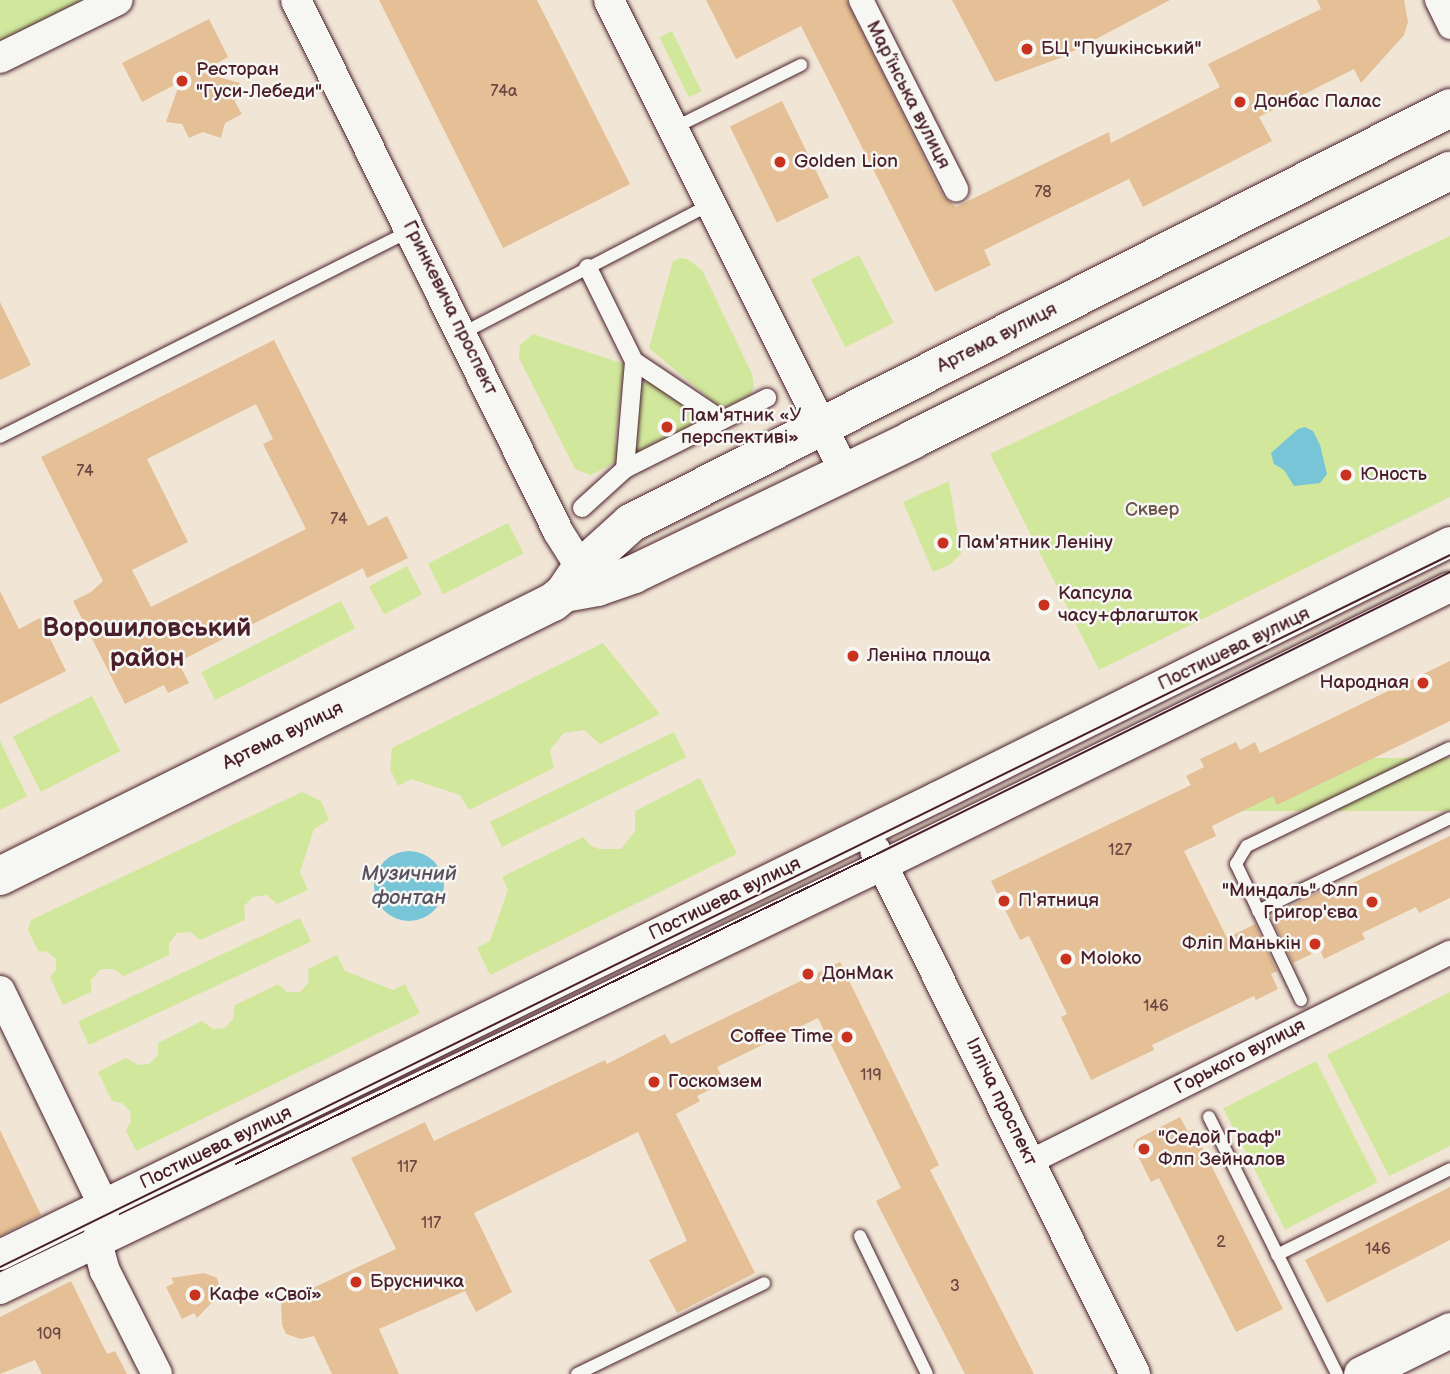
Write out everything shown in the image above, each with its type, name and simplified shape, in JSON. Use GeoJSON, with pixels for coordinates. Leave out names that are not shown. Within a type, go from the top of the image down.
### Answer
{"type":"FeatureCollection","features":[{"type":"Feature","properties":{"kind":"main road","name":"Артема вулиця"},"geometry":{"type":"LineString","coordinates":[[0,876],[573,581],[631,523],[1450,108]]}},
{"type":"Feature","properties":{"kind":"main road","name":"Артема вулиця"},"geometry":{"type":"LineString","coordinates":[[573,581],[597,587],[634,574],[1450,171]]}},
{"type":"Feature","properties":{"kind":"main road"},"geometry":{"type":"LineString","coordinates":[[1214,229],[1191,250],[1187,264],[1195,282],[1209,286],[1236,279]]}},
{"type":"Feature","properties":{"kind":"main road"},"geometry":{"type":"LineString","coordinates":[[1361,1374],[1450,1330]]}},
{"type":"Feature","properties":{"kind":"street"},"geometry":{"type":"LineString","coordinates":[[0,58],[118,0]]}},
{"type":"Feature","properties":{"kind":"street","name":"Гринкевича проспект"},"geometry":{"type":"LineString","coordinates":[[296,0],[463,332],[559,533],[573,581]]}},
{"type":"Feature","properties":{"kind":"street"},"geometry":{"type":"LineString","coordinates":[[609,0],[844,471]]}},
{"type":"Feature","properties":{"kind":"street","name":"Мар’їнська вулиця"},"geometry":{"type":"LineString","coordinates":[[861,0],[956,189]]}},
{"type":"Feature","properties":{"kind":"street"},"geometry":{"type":"LineString","coordinates":[[1437,0],[1450,27]]}},
{"type":"Feature","properties":{"kind":"street"},"geometry":{"type":"LineString","coordinates":[[587,268],[634,361],[722,420]]}},
{"type":"Feature","properties":{"kind":"street"},"geometry":{"type":"LineString","coordinates":[[625,468],[634,361]]}},
{"type":"Feature","properties":{"kind":"street"},"geometry":{"type":"LineString","coordinates":[[582,508],[625,468],[767,398]]}},
{"type":"Feature","properties":{"kind":"street","name":"Постишева вулиця"},"geometry":{"type":"LineString","coordinates":[[0,1255],[1450,542]]}},
{"type":"Feature","properties":{"kind":"street","name":"Постишева вулиця"},"geometry":{"type":"LineString","coordinates":[[0,1289],[883,865],[1450,587]]}},
{"type":"Feature","properties":{"kind":"street","name":"Ілліча проспект"},"geometry":{"type":"LineString","coordinates":[[866,831],[1135,1374]]}},
{"type":"Feature","properties":{"kind":"street","name":"Горького вулиця"},"geometry":{"type":"LineString","coordinates":[[1030,1162],[1450,953]]}},
{"type":"Feature","properties":{"kind":"street"},"geometry":{"type":"LineString","coordinates":[[0,991],[103,1204],[104,1217],[97,1242],[105,1271],[157,1374]]}},
{"type":"Feature","properties":{"kind":"lane"},"geometry":{"type":"LineString","coordinates":[[673,128],[801,65]]}},
{"type":"Feature","properties":{"kind":"lane"},"geometry":{"type":"LineString","coordinates":[[463,332],[711,204]]}},
{"type":"Feature","properties":{"kind":"lane"},"geometry":{"type":"LineString","coordinates":[[0,437],[411,230]]}},
{"type":"Feature","properties":{"kind":"lane"},"geometry":{"type":"LineString","coordinates":[[1301,1000],[1236,864],[1247,846],[1450,748]]}},
{"type":"Feature","properties":{"kind":"lane"},"geometry":{"type":"LineString","coordinates":[[1258,911],[1450,818]]}},
{"type":"Feature","properties":{"kind":"lane"},"geometry":{"type":"LineString","coordinates":[[1209,1117],[1337,1374]]}},
{"type":"Feature","properties":{"kind":"lane"},"geometry":{"type":"LineString","coordinates":[[1277,1255],[1450,1169]]}},
{"type":"Feature","properties":{"kind":"lane"},"geometry":{"type":"LineString","coordinates":[[860,1236],[927,1374]]}},
{"type":"Feature","properties":{"kind":"lane"},"geometry":{"type":"LineString","coordinates":[[578,1374],[764,1283]]}},
{"type":"Feature","properties":{"kind":"green space"},"geometry":{"type":"Polygon","coordinates":[[[0,0],[82,0],[0,41],[0,0]]]}},
{"type":"Feature","properties":{"kind":"green space"},"geometry":{"type":"Polygon","coordinates":[[[672,31],[701,91],[689,97],[659,37],[672,31]]]}},
{"type":"Feature","properties":{"kind":"green space","name":"Сквер"},"geometry":{"type":"Polygon","coordinates":[[[1450,236],[1450,497],[1099,670],[990,454],[1450,236]]]}},
{"type":"Feature","properties":{"kind":"green space"},"geometry":{"type":"Polygon","coordinates":[[[859,255],[894,323],[845,347],[811,280],[859,255]]]}},
{"type":"Feature","properties":{"kind":"green space"},"geometry":{"type":"Polygon","coordinates":[[[687,259],[702,270],[752,374],[754,387],[749,396],[722,409],[649,348],[673,261],[687,259]]]}},
{"type":"Feature","properties":{"kind":"green space"},"geometry":{"type":"Polygon","coordinates":[[[533,334],[624,364],[615,443],[623,458],[591,475],[575,469],[519,358],[520,345],[533,334]]]}},
{"type":"Feature","properties":{"kind":"green space"},"geometry":{"type":"Polygon","coordinates":[[[654,379],[698,410],[703,420],[637,452],[632,442],[635,387],[654,379]]]}},
{"type":"Feature","properties":{"kind":"green space"},"geometry":{"type":"Polygon","coordinates":[[[949,481],[961,554],[949,565],[933,572],[903,502],[949,481]]]}},
{"type":"Feature","properties":{"kind":"green space"},"geometry":{"type":"Polygon","coordinates":[[[508,523],[523,553],[443,594],[428,564],[508,523]]]}},
{"type":"Feature","properties":{"kind":"green space"},"geometry":{"type":"Polygon","coordinates":[[[407,566],[422,594],[384,614],[369,586],[407,566]]]}},
{"type":"Feature","properties":{"kind":"green space"},"geometry":{"type":"Polygon","coordinates":[[[341,601],[355,629],[215,700],[201,672],[341,601]]]}},
{"type":"Feature","properties":{"kind":"green space"},"geometry":{"type":"Polygon","coordinates":[[[603,643],[660,714],[600,744],[584,730],[564,733],[550,750],[554,768],[469,810],[460,795],[411,779],[398,786],[390,769],[392,748],[603,643]]]}},
{"type":"Feature","properties":{"kind":"green space"},"geometry":{"type":"Polygon","coordinates":[[[92,696],[120,751],[41,792],[13,736],[92,696]]]}},
{"type":"Feature","properties":{"kind":"green space"},"geometry":{"type":"Polygon","coordinates":[[[674,732],[686,757],[502,847],[490,822],[674,732]]]}},
{"type":"Feature","properties":{"kind":"green space"},"geometry":{"type":"Polygon","coordinates":[[[0,741],[27,796],[0,810],[0,741]]]}},
{"type":"Feature","properties":{"kind":"green space"},"geometry":{"type":"Polygon","coordinates":[[[1237,758],[1450,758],[1450,811],[1237,811],[1237,758]]]}},
{"type":"Feature","properties":{"kind":"green space"},"geometry":{"type":"Polygon","coordinates":[[[700,778],[737,854],[490,975],[477,948],[490,941],[508,890],[502,877],[583,837],[591,846],[599,849],[621,849],[635,831],[635,811],[700,778]]]}},
{"type":"Feature","properties":{"kind":"green space"},"geometry":{"type":"Polygon","coordinates":[[[302,792],[321,801],[329,820],[314,829],[300,872],[308,890],[277,904],[267,895],[253,897],[244,906],[245,920],[200,940],[191,932],[177,933],[169,943],[169,955],[124,976],[113,969],[101,969],[91,980],[91,992],[63,1005],[50,977],[56,970],[56,959],[48,952],[38,951],[28,930],[31,920],[302,792]]]}},
{"type":"Feature","properties":{"kind":"green space"},"geometry":{"type":"Polygon","coordinates":[[[300,918],[311,942],[89,1045],[78,1022],[300,918]]]}},
{"type":"Feature","properties":{"kind":"green space"},"geometry":{"type":"Polygon","coordinates":[[[337,955],[345,971],[393,990],[405,984],[420,1013],[136,1151],[126,1131],[131,1121],[130,1111],[122,1103],[112,1101],[98,1072],[126,1058],[138,1065],[149,1064],[158,1055],[158,1043],[202,1021],[213,1029],[225,1028],[233,1019],[235,1005],[278,984],[287,992],[300,992],[309,982],[308,969],[337,955]]]}},
{"type":"Feature","properties":{"kind":"green space"},"geometry":{"type":"Polygon","coordinates":[[[1450,992],[1450,1146],[1389,1176],[1327,1055],[1450,992]]]}},
{"type":"Feature","properties":{"kind":"green space"},"geometry":{"type":"Polygon","coordinates":[[[1316,1061],[1378,1182],[1285,1229],[1223,1108],[1316,1061]]]}},
{"type":"Feature","properties":{"kind":"water"},"geometry":{"type":"Polygon","coordinates":[[[1305,427],[1313,431],[1320,445],[1327,474],[1320,483],[1294,486],[1284,470],[1274,464],[1271,453],[1298,429],[1305,427]]]}},
{"type":"Feature","properties":{"kind":"water","name":"Музичний фонтан"},"geometry":{"type":"Polygon","coordinates":[[[409,851],[434,861],[444,886],[434,911],[409,921],[384,911],[374,886],[384,861],[409,851]]]}},
{"type":"Feature","properties":{"kind":"building"},"geometry":{"type":"Polygon","coordinates":[[[379,0],[537,0],[630,184],[503,248],[379,0]]]}},
{"type":"Feature","properties":{"kind":"building"},"geometry":{"type":"Polygon","coordinates":[[[706,0],[846,0],[943,196],[956,207],[1109,132],[1111,143],[1220,87],[1208,64],[1321,9],[1317,0],[1404,0],[1408,22],[1404,35],[1361,83],[1354,69],[1259,117],[1272,141],[1143,207],[1129,179],[984,250],[991,265],[935,292],[801,26],[736,59],[706,0]]]}},
{"type":"Feature","properties":{"kind":"building","name":"БЦ \"Пушкінський\""},"geometry":{"type":"Polygon","coordinates":[[[952,0],[1170,0],[1060,58],[995,82],[952,0]]]}},
{"type":"Feature","properties":{"kind":"building","name":"Ресторан \"Гуси-Лебеди\""},"geometry":{"type":"Polygon","coordinates":[[[209,19],[228,57],[201,72],[240,83],[235,102],[242,114],[225,123],[221,138],[203,132],[189,138],[182,124],[166,122],[180,82],[142,102],[122,63],[209,19]]]}},
{"type":"Feature","properties":{"kind":"building","name":"Golden Lion"},"geometry":{"type":"Polygon","coordinates":[[[782,101],[829,197],[777,223],[730,126],[782,101]]]}},
{"type":"Feature","properties":{"kind":"building"},"geometry":{"type":"Polygon","coordinates":[[[0,302],[31,365],[0,380],[0,302]]]}},
{"type":"Feature","properties":{"kind":"building"},"geometry":{"type":"Polygon","coordinates":[[[274,340],[368,526],[387,516],[408,558],[367,578],[363,568],[178,662],[189,683],[168,693],[164,685],[125,704],[73,601],[91,592],[103,581],[41,457],[274,340]],[[256,404],[147,459],[188,542],[132,570],[151,607],[306,529],[263,444],[273,439],[256,404]]]}},
{"type":"Feature","properties":{"kind":"building"},"geometry":{"type":"Polygon","coordinates":[[[0,591],[19,629],[40,618],[66,671],[0,704],[0,591]]]}},
{"type":"Feature","properties":{"kind":"building"},"geometry":{"type":"Polygon","coordinates":[[[1450,661],[1450,721],[1277,805],[1273,796],[1212,826],[1216,836],[1184,851],[1227,938],[1255,924],[1277,971],[1271,974],[1278,989],[1256,1000],[1254,996],[1152,1045],[1154,1050],[1091,1080],[1061,1017],[1067,1014],[1029,936],[1020,940],[991,881],[1191,785],[1186,776],[1204,767],[1200,759],[1236,742],[1240,750],[1255,742],[1260,753],[1450,661]]]}},
{"type":"Feature","properties":{"kind":"building"},"geometry":{"type":"Polygon","coordinates":[[[1450,836],[1450,898],[1419,913],[1416,907],[1362,933],[1365,939],[1324,959],[1320,950],[1293,963],[1271,917],[1275,913],[1325,889],[1328,895],[1450,836]]]}},
{"type":"Feature","properties":{"kind":"building"},"geometry":{"type":"Polygon","coordinates":[[[840,962],[939,1165],[930,1170],[1034,1374],[965,1374],[876,1201],[901,1188],[818,1018],[717,1067],[725,1082],[697,1096],[700,1101],[676,1114],[755,1273],[677,1313],[649,1260],[687,1241],[638,1132],[474,1213],[512,1292],[476,1312],[465,1291],[379,1329],[399,1374],[332,1374],[314,1336],[301,1339],[286,1334],[282,1325],[281,1303],[396,1249],[351,1158],[425,1122],[434,1141],[605,1060],[607,1064],[665,1034],[671,1044],[840,962]]]}},
{"type":"Feature","properties":{"kind":"building"},"geometry":{"type":"Polygon","coordinates":[[[1180,1117],[1188,1132],[1193,1129],[1283,1309],[1236,1332],[1159,1178],[1151,1182],[1133,1146],[1137,1139],[1180,1117]]]}},
{"type":"Feature","properties":{"kind":"building"},"geometry":{"type":"Polygon","coordinates":[[[0,1130],[41,1215],[0,1236],[0,1130]]]}},
{"type":"Feature","properties":{"kind":"building"},"geometry":{"type":"Polygon","coordinates":[[[1450,1187],[1450,1240],[1327,1303],[1305,1260],[1450,1187]]]}},
{"type":"Feature","properties":{"kind":"building","name":"Кафе «Свої»"},"geometry":{"type":"Polygon","coordinates":[[[204,1273],[217,1278],[221,1293],[197,1318],[194,1313],[182,1319],[166,1287],[174,1283],[171,1278],[204,1273]]]}},
{"type":"Feature","properties":{"kind":"building"},"geometry":{"type":"Polygon","coordinates":[[[71,1281],[107,1354],[115,1351],[127,1374],[42,1374],[35,1360],[0,1374],[0,1317],[71,1281]]]}},
{"type":"Feature","properties":{"kind":"tram line"},"geometry":{"type":"LineString","coordinates":[[0,1267],[1450,555]]}},
{"type":"Feature","properties":{"kind":"tram line"},"geometry":{"type":"LineString","coordinates":[[236,1164],[877,854],[1450,572]]}},
{"type":"Feature","properties":{"kind":"place","name":"БЦ \"Пушкінський\""},"geometry":{"type":"Point","coordinates":[1027,49]}},
{"type":"Feature","properties":{"kind":"place","name":"Ресторан \"Гуси-Лебеди\""},"geometry":{"type":"Point","coordinates":[182,81]}},
{"type":"Feature","properties":{"kind":"place","name":"Донбас Палас"},"geometry":{"type":"Point","coordinates":[1240,102]}},
{"type":"Feature","properties":{"kind":"place","name":"Golden Lion"},"geometry":{"type":"Point","coordinates":[780,162]}},
{"type":"Feature","properties":{"kind":"place","name":"Пам'ятник «У перспективі»"},"geometry":{"type":"Point","coordinates":[667,427]}},
{"type":"Feature","properties":{"kind":"place","name":"Юность"},"geometry":{"type":"Point","coordinates":[1346,475]}},
{"type":"Feature","properties":{"kind":"place","name":"Пам'ятник Леніну"},"geometry":{"type":"Point","coordinates":[943,543]}},
{"type":"Feature","properties":{"kind":"place","name":"Капсула часу+флагшток"},"geometry":{"type":"Point","coordinates":[1044,605]}},
{"type":"Feature","properties":{"kind":"place","name":"Леніна площа"},"geometry":{"type":"Point","coordinates":[853,656]}},
{"type":"Feature","properties":{"kind":"place","name":"Народная"},"geometry":{"type":"Point","coordinates":[1423,683]}},
{"type":"Feature","properties":{"kind":"place","name":"П'ятниця"},"geometry":{"type":"Point","coordinates":[1004,901]}},
{"type":"Feature","properties":{"kind":"place","name":"\"Миндаль\" Флп Григор'єва"},"geometry":{"type":"Point","coordinates":[1372,902]}},
{"type":"Feature","properties":{"kind":"place","name":"Фліп Манькін"},"geometry":{"type":"Point","coordinates":[1315,944]}},
{"type":"Feature","properties":{"kind":"place","name":"Moloko"},"geometry":{"type":"Point","coordinates":[1066,959]}},
{"type":"Feature","properties":{"kind":"place","name":"ДонМак"},"geometry":{"type":"Point","coordinates":[808,974]}},
{"type":"Feature","properties":{"kind":"place","name":"Coffee Time"},"geometry":{"type":"Point","coordinates":[847,1037]}},
{"type":"Feature","properties":{"kind":"place","name":"Госкомзем"},"geometry":{"type":"Point","coordinates":[654,1082]}},
{"type":"Feature","properties":{"kind":"place","name":"\"Седой Граф\" Флп Зейналов"},"geometry":{"type":"Point","coordinates":[1144,1149]}},
{"type":"Feature","properties":{"kind":"place","name":"Брусничка"},"geometry":{"type":"Point","coordinates":[356,1282]}},
{"type":"Feature","properties":{"kind":"place","name":"Кафе «Свої»"},"geometry":{"type":"Point","coordinates":[195,1295]}},
{"type":"Feature","properties":{"kind":"district","name":"Ворошиловський район"},"geometry":{"type":"Point","coordinates":[147,644]}}]}
